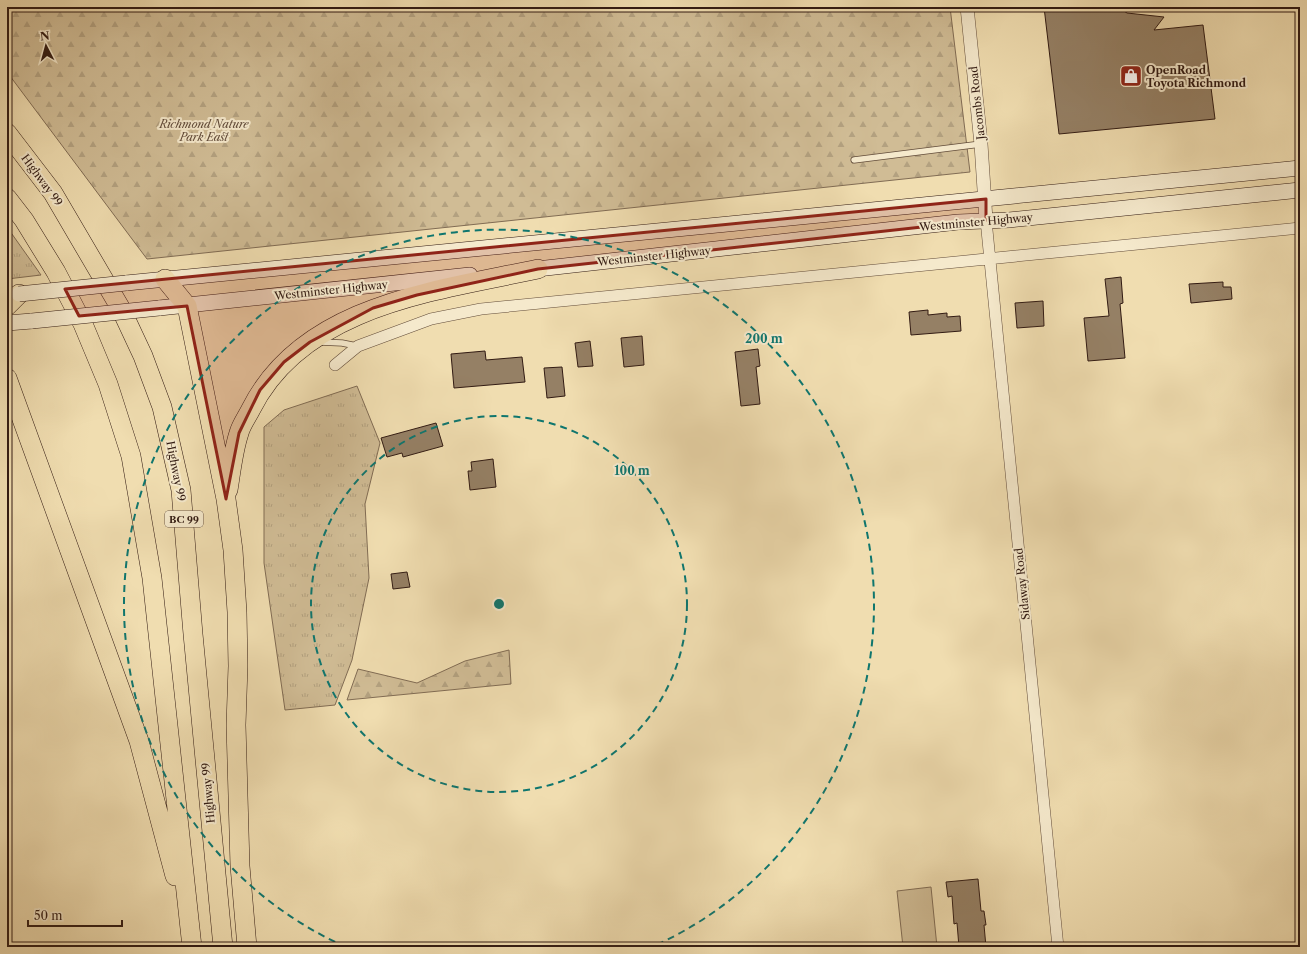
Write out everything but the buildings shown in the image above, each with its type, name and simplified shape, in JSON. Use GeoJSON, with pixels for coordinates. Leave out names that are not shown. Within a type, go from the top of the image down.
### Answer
{"type":"FeatureCollection","features":[{"type":"Feature","properties":{"kind":"highway","name":"Highway 99"},"geometry":{"type":"LineString","coordinates":[[7,133],[54,193],[121,309],[143,356],[162,407],[181,490],[223,947]]}},
{"type":"Feature","properties":{"kind":"highway"},"geometry":{"type":"LineString","coordinates":[[7,198],[24,220],[56,272],[82,324],[108,384],[131,456],[152,578],[192,947]]}},
{"type":"Feature","properties":{"kind":"highway"},"geometry":{"type":"LineString","coordinates":[[226,499],[239,433],[260,390],[284,362],[310,342],[337,325],[373,308],[398,300],[538,269]]}},
{"type":"Feature","properties":{"kind":"highway"},"geometry":{"type":"LineString","coordinates":[[165,279],[187,306],[226,499],[233,550],[237,612],[238,666],[236,725],[240,866],[247,947]]}},
{"type":"Feature","properties":{"kind":"highway"},"geometry":{"type":"LineString","coordinates":[[7,378],[139,741],[171,864],[187,907]]}},
{"type":"Feature","properties":{"kind":"main road","name":"Westminster Highway"},"geometry":{"type":"LineString","coordinates":[[11,299],[144,281],[1300,168]]}},
{"type":"Feature","properties":{"kind":"main road","name":"Westminster Highway"},"geometry":{"type":"LineString","coordinates":[[7,323],[187,306],[986,220],[1009,220],[1300,190]]}},
{"type":"Feature","properties":{"kind":"street","name":"Jacombs Road"},"geometry":{"type":"LineString","coordinates":[[967,7],[986,199],[986,220]]}},
{"type":"Feature","properties":{"kind":"street","name":"Sidaway Road"},"geometry":{"type":"LineString","coordinates":[[986,220],[1058,947]]}},
{"type":"Feature","properties":{"kind":"street"},"geometry":{"type":"LineString","coordinates":[[335,365],[358,346],[431,319],[481,309],[1300,228]]}},
{"type":"Feature","properties":{"kind":"lane"},"geometry":{"type":"LineString","coordinates":[[854,160],[981,144]]}},
{"type":"Feature","properties":{"kind":"lane"},"geometry":{"type":"LineString","coordinates":[[310,342],[342,343],[358,346]]}},
{"type":"Feature","properties":{"kind":"highlighted area"},"geometry":{"type":"Polygon","coordinates":[[[986,199],[986,220],[538,269],[417,295],[373,308],[310,342],[284,362],[260,390],[239,433],[226,499],[187,306],[79,316],[65,289],[986,199]]]}},
{"type":"Feature","properties":{"kind":"green space","name":"Richmond Nature Park East"},"geometry":{"type":"Polygon","coordinates":[[[7,7],[950,7],[970,172],[147,259],[7,72],[7,7]]]}},
{"type":"Feature","properties":{"kind":"green space"},"geometry":{"type":"Polygon","coordinates":[[[7,227],[41,275],[7,279],[7,227]]]}},
{"type":"Feature","properties":{"kind":"green space"},"geometry":{"type":"Polygon","coordinates":[[[357,386],[380,443],[365,504],[369,578],[352,660],[335,705],[285,710],[264,563],[264,427],[284,410],[357,386]]]}},
{"type":"Feature","properties":{"kind":"green space"},"geometry":{"type":"Polygon","coordinates":[[[509,650],[511,684],[347,700],[358,669],[417,683],[465,661],[509,650]]]}},
{"type":"Feature","properties":{"kind":"green space"},"geometry":{"type":"Polygon","coordinates":[[[931,887],[937,947],[903,947],[897,891],[931,887]]]}},
{"type":"Feature","properties":{"kind":"place","name":"OpenRoad Toyota Richmond"},"geometry":{"type":"Point","coordinates":[1131,76]}}]}
